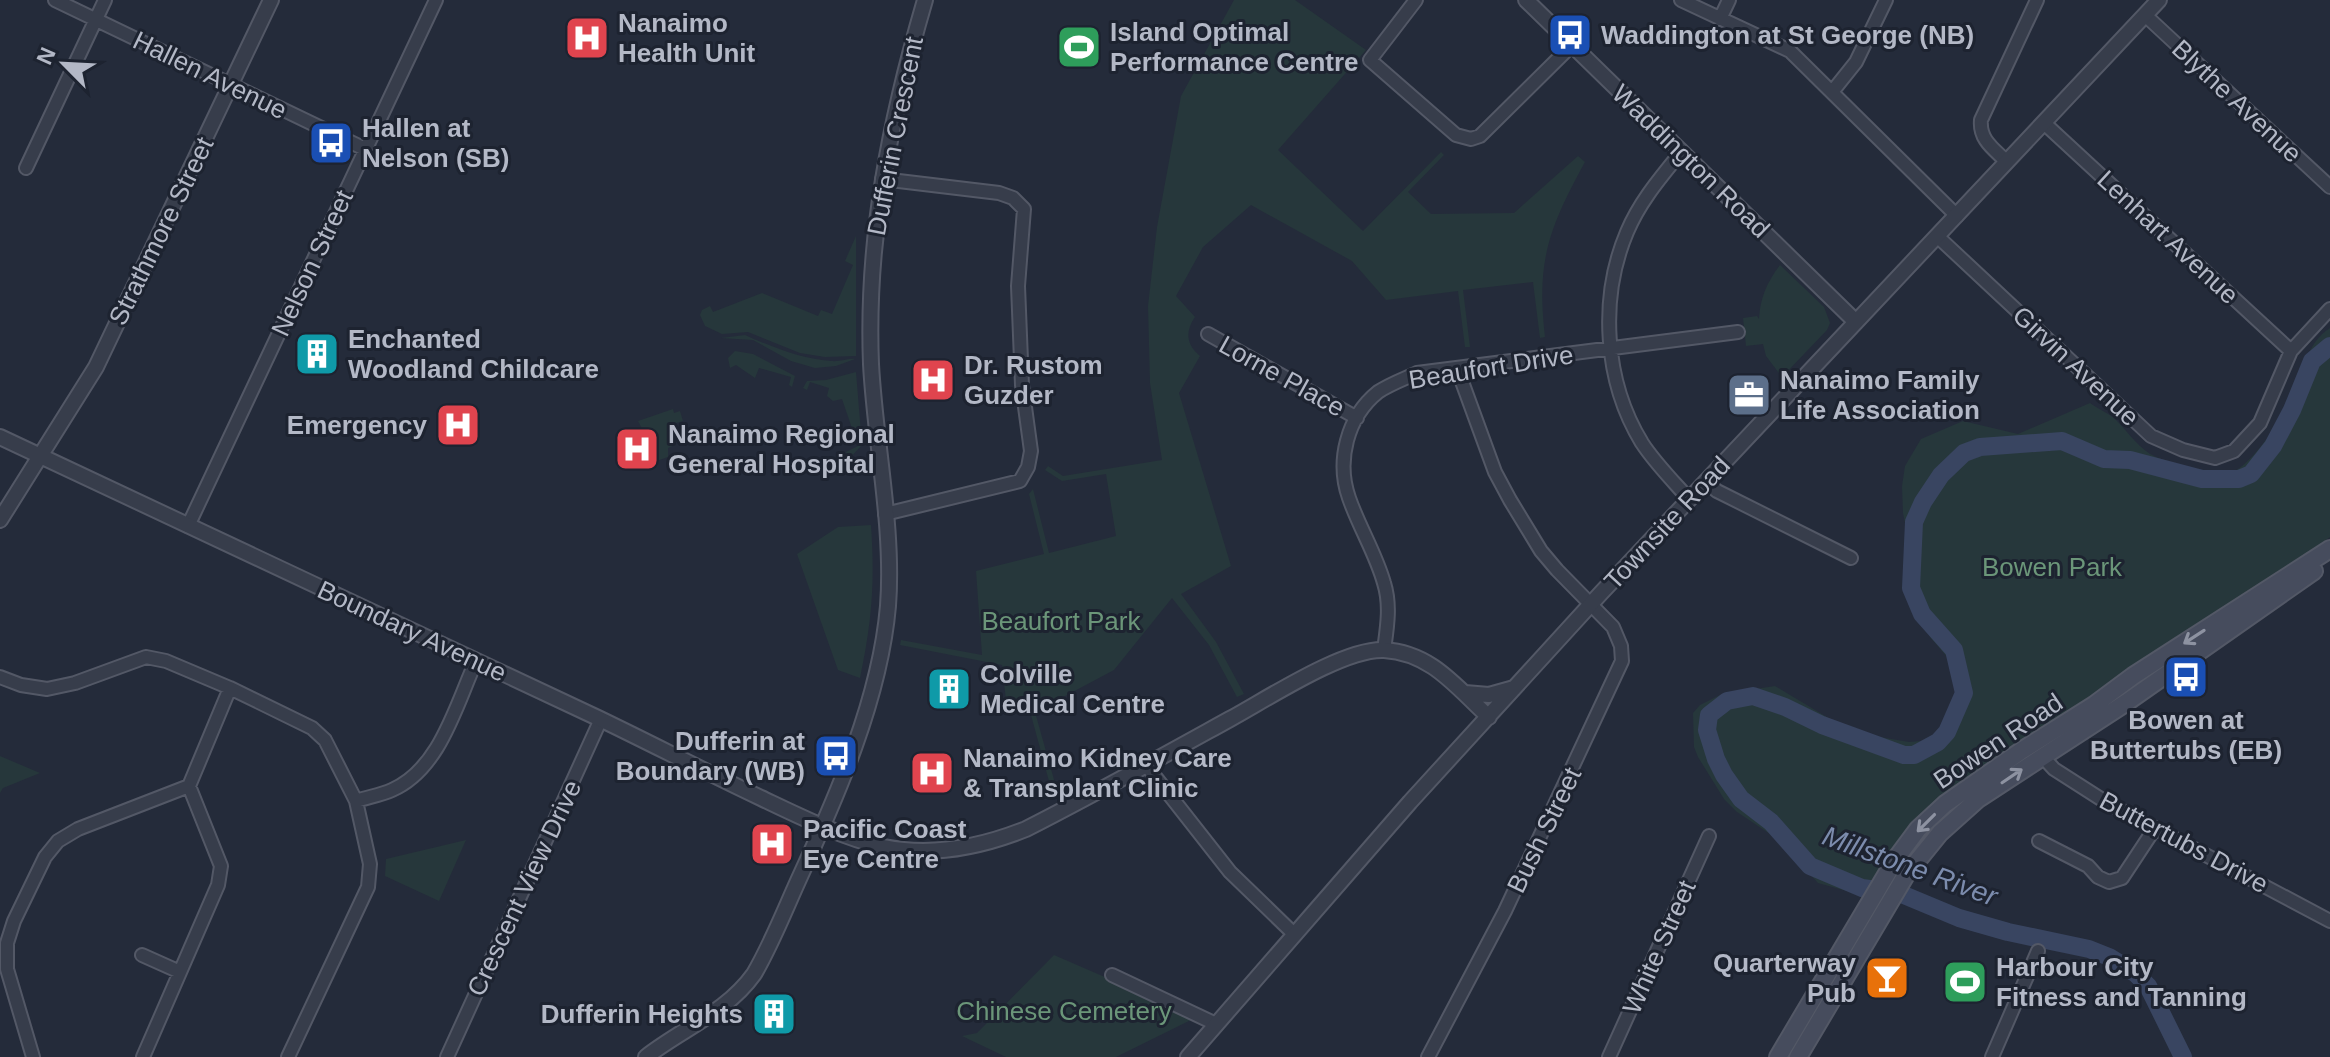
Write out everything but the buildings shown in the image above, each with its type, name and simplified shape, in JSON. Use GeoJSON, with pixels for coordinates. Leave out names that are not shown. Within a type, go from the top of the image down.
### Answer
{"type":"FeatureCollection","features":[{"type":"Feature","properties":{"kind":"main road","name":"Bowen Road"},"geometry":{"type":"LineString","coordinates":[[1778,1057],[1880,884],[1918,829],[1962,791],[2330,549]]}},
{"type":"Feature","properties":{"kind":"main road","name":"Bowen Road"},"geometry":{"type":"LineString","coordinates":[[1798,1057],[1898,888],[1940,833],[1978,799],[2330,561]]}},
{"type":"Feature","properties":{"kind":"street","name":"Hallen Avenue"},"geometry":{"type":"LineString","coordinates":[[55,0],[365,149]]}},
{"type":"Feature","properties":{"kind":"street"},"geometry":{"type":"LineString","coordinates":[[26,168],[105,0]]}},
{"type":"Feature","properties":{"kind":"street","name":"Strathmore Street"},"geometry":{"type":"LineString","coordinates":[[0,520],[96,367],[271,0]]}},
{"type":"Feature","properties":{"kind":"street","name":"Nelson Street"},"geometry":{"type":"LineString","coordinates":[[188,526],[436,0]]}},
{"type":"Feature","properties":{"kind":"street","name":"Dufferin Crescent"},"geometry":{"type":"LineString","coordinates":[[646,1057],[719,1011],[749,981],[769,947],[823,827],[872,691],[882,650],[888,603],[885,514],[871,350],[871,266],[882,179],[903,73],[925,0]]}},
{"type":"Feature","properties":{"kind":"street"},"geometry":{"type":"LineString","coordinates":[[1416,0],[1370,60],[1458,136],[1471,139],[1480,136],[1572,45]]}},
{"type":"Feature","properties":{"kind":"street","name":"Waddington Road"},"geometry":{"type":"LineString","coordinates":[[1526,0],[1856,322]]}},
{"type":"Feature","properties":{"kind":"street"},"geometry":{"type":"LineString","coordinates":[[1681,0],[1790,51],[1957,216]]}},
{"type":"Feature","properties":{"kind":"street"},"geometry":{"type":"LineString","coordinates":[[1720,19],[1729,0]]}},
{"type":"Feature","properties":{"kind":"street"},"geometry":{"type":"LineString","coordinates":[[1832,92],[1856,62],[1886,0]]}},
{"type":"Feature","properties":{"kind":"street"},"geometry":{"type":"LineString","coordinates":[[2007,162],[1984,139],[1980,124],[2037,0]]}},
{"type":"Feature","properties":{"kind":"street","name":"Townsite Road"},"geometry":{"type":"LineString","coordinates":[[1188,1057],[1294,934],[1590,605],[2159,0]]}},
{"type":"Feature","properties":{"kind":"street","name":"Blythe Avenue"},"geometry":{"type":"LineString","coordinates":[[2145,15],[2330,187]]}},
{"type":"Feature","properties":{"kind":"street","name":"Lenhart Avenue"},"geometry":{"type":"LineString","coordinates":[[2044,123],[2291,351]]}},
{"type":"Feature","properties":{"kind":"street"},"geometry":{"type":"LineString","coordinates":[[1682,151],[1651,190],[1627,232],[1613,282],[1610,349],[1623,404],[1633,426],[1643,444],[1689,499]]}},
{"type":"Feature","properties":{"kind":"street"},"geometry":{"type":"LineString","coordinates":[[882,179],[999,193],[1013,198],[1024,209],[1019,300],[1022,385],[1031,451],[1028,467],[1020,481],[885,514]]}},
{"type":"Feature","properties":{"kind":"street","name":"Girvin Avenue"},"geometry":{"type":"LineString","coordinates":[[1937,236],[2151,436],[2183,450],[2215,458],[2234,451],[2260,423],[2291,351]]}},
{"type":"Feature","properties":{"kind":"street"},"geometry":{"type":"LineString","coordinates":[[2291,351],[2330,309]]}},
{"type":"Feature","properties":{"kind":"street","name":"Beaufort Drive"},"geometry":{"type":"LineString","coordinates":[[1384,650],[1388,614],[1385,584],[1351,504],[1344,479],[1346,447],[1357,418],[1378,392],[1417,373],[1738,332]]}},
{"type":"Feature","properties":{"kind":"street","name":"Lorne Place"},"geometry":{"type":"LineString","coordinates":[[1208,334],[1357,418]]}},
{"type":"Feature","properties":{"kind":"street","name":"Bush Street"},"geometry":{"type":"LineString","coordinates":[[1428,1057],[1505,911],[1620,671],[1622,654],[1616,632],[1541,551],[1510,500],[1495,472],[1457,368]]}},
{"type":"Feature","properties":{"kind":"street","name":"Boundary Avenue"},"geometry":{"type":"LineString","coordinates":[[0,437],[601,719],[823,827],[894,848],[938,850],[975,846],[1026,829],[1346,658],[1384,650]]}},
{"type":"Feature","properties":{"kind":"street"},"geometry":{"type":"LineString","coordinates":[[1706,482],[1717,491],[1851,558]]}},
{"type":"Feature","properties":{"kind":"street"},"geometry":{"type":"LineString","coordinates":[[1384,650],[1418,657],[1432,664],[1489,717]]}},
{"type":"Feature","properties":{"kind":"street"},"geometry":{"type":"LineString","coordinates":[[0,677],[21,685],[47,689],[75,683],[146,657],[166,661],[230,688],[312,728],[325,740],[356,801],[370,864],[368,887],[288,1057]]}},
{"type":"Feature","properties":{"kind":"street"},"geometry":{"type":"LineString","coordinates":[[356,801],[394,789],[416,773],[434,754],[476,661]]}},
{"type":"Feature","properties":{"kind":"street"},"geometry":{"type":"LineString","coordinates":[[143,1057],[218,885],[221,866],[189,786],[230,688]]}},
{"type":"Feature","properties":{"kind":"street"},"geometry":{"type":"LineString","coordinates":[[1464,693],[1489,695],[1515,688]]}},
{"type":"Feature","properties":{"kind":"street","name":"Crescent View Drive"},"geometry":{"type":"LineString","coordinates":[[447,1057],[601,719]]}},
{"type":"Feature","properties":{"kind":"street","name":"Buttertubs Drive"},"geometry":{"type":"LineString","coordinates":[[2043,757],[2071,781],[2330,921]]}},
{"type":"Feature","properties":{"kind":"street"},"geometry":{"type":"LineString","coordinates":[[1146,765],[1230,872],[1294,934]]}},
{"type":"Feature","properties":{"kind":"street"},"geometry":{"type":"LineString","coordinates":[[33,1057],[7,969],[7,943],[14,921],[45,857],[58,841],[78,829],[189,786]]}},
{"type":"Feature","properties":{"kind":"street"},"geometry":{"type":"LineString","coordinates":[[2039,841],[2088,866],[2098,877],[2109,882],[2122,878],[2155,828]]}},
{"type":"Feature","properties":{"kind":"street","name":"White Street"},"geometry":{"type":"LineString","coordinates":[[1609,1057],[1709,836]]}},
{"type":"Feature","properties":{"kind":"street"},"geometry":{"type":"LineString","coordinates":[[1992,1057],[2038,951]]}},
{"type":"Feature","properties":{"kind":"street"},"geometry":{"type":"LineString","coordinates":[[142,955],[180,972]]}},
{"type":"Feature","properties":{"kind":"street"},"geometry":{"type":"LineString","coordinates":[[1112,975],[1216,1024]]}},
{"type":"Feature","properties":{"kind":"green space","name":"Beaufort Park"},"geometry":{"type":"Polygon","coordinates":[[[1234,0],[1295,0],[1366,50],[1278,150],[1363,231],[1441,152],[1444,155],[1408,192],[1431,214],[1514,213],[1578,156],[1585,162],[1562,206],[1548,246],[1542,287],[1545,337],[1540,338],[1533,282],[1463,290],[1470,347],[1465,347],[1458,291],[1386,300],[1352,261],[1251,205],[1203,247],[1176,296],[1195,317],[1188,338],[1200,356],[1179,393],[1231,566],[1181,594],[1216,642],[1244,694],[1237,697],[1209,645],[1172,598],[1114,670],[1035,712],[1058,794],[1053,796],[1031,715],[1024,707],[1007,709],[1002,665],[900,645],[901,640],[982,655],[976,571],[1044,554],[1029,494],[1033,489],[1049,553],[1116,536],[1106,474],[1062,481],[1045,470],[1048,466],[1063,476],[1162,460],[1150,383],[1148,306],[1157,227],[1181,96],[1234,0]]]}},
{"type":"Feature","properties":{"kind":"green space"},"geometry":{"type":"Polygon","coordinates":[[[856,236],[856,356],[825,357],[800,353],[748,332],[722,334],[705,326],[700,315],[702,310],[710,306],[713,312],[762,293],[818,316],[821,310],[832,314],[853,265],[845,261],[856,236]]]}},
{"type":"Feature","properties":{"kind":"green space"},"geometry":{"type":"Polygon","coordinates":[[[1780,265],[1824,307],[1830,323],[1827,330],[1782,377],[1766,356],[1763,344],[1746,346],[1743,318],[1757,316],[1759,319],[1765,290],[1780,265]]]}},
{"type":"Feature","properties":{"kind":"green space","name":"Bowen Park"},"geometry":{"type":"Polygon","coordinates":[[[2330,328],[2330,537],[1961,793],[1884,872],[1872,898],[1818,883],[1779,840],[1737,812],[1724,799],[1694,747],[1693,713],[1700,705],[1722,694],[1775,686],[1835,722],[1868,735],[1909,742],[1921,741],[1941,731],[1963,702],[1964,691],[1953,664],[1930,637],[1913,588],[1902,486],[1905,466],[1921,439],[1963,421],[2018,434],[2090,403],[2113,418],[2150,454],[2204,471],[2228,474],[2246,463],[2275,428],[2294,396],[2311,350],[2330,328]]]}},
{"type":"Feature","properties":{"kind":"green space"},"geometry":{"type":"Polygon","coordinates":[[[745,335],[809,358],[834,361],[855,359],[836,366],[815,368],[791,361],[753,340],[721,338],[745,335]]]}},
{"type":"Feature","properties":{"kind":"green space"},"geometry":{"type":"Polygon","coordinates":[[[735,351],[753,354],[795,376],[792,387],[789,385],[791,377],[759,368],[755,378],[736,365],[730,368],[728,358],[735,351]]]}},
{"type":"Feature","properties":{"kind":"green space"},"geometry":{"type":"Polygon","coordinates":[[[856,372],[862,445],[848,460],[846,452],[858,446],[842,399],[833,401],[827,396],[829,388],[810,382],[807,390],[803,388],[807,381],[826,380],[856,372]]]}},
{"type":"Feature","properties":{"kind":"green space"},"geometry":{"type":"Polygon","coordinates":[[[673,409],[674,413],[680,411],[683,421],[673,424],[676,434],[672,435],[671,440],[675,445],[668,448],[668,457],[645,465],[640,450],[651,446],[638,421],[673,409]]]}},
{"type":"Feature","properties":{"kind":"green space"},"geometry":{"type":"Polygon","coordinates":[[[871,525],[872,602],[860,678],[838,670],[797,554],[838,527],[871,525]]]}},
{"type":"Feature","properties":{"kind":"green space"},"geometry":{"type":"Polygon","coordinates":[[[0,756],[40,773],[3,788],[0,793],[0,756]]]}},
{"type":"Feature","properties":{"kind":"green space"},"geometry":{"type":"Polygon","coordinates":[[[466,840],[439,901],[385,876],[386,859],[466,840]]]}},
{"type":"Feature","properties":{"kind":"green space","name":"Chinese Cemetery"},"geometry":{"type":"Polygon","coordinates":[[[1054,955],[1197,1017],[1116,1057],[1006,1057],[962,1036],[977,1033],[1054,955]]]}},
{"type":"Feature","properties":{"kind":"waterway","name":"Millstone River"},"geometry":{"type":"LineString","coordinates":[[2183,1057],[2148,986],[2135,973],[2109,957],[2089,949],[1959,918],[1899,893],[1862,888],[1810,866],[1771,822],[1741,799],[1724,775],[1707,730],[1709,715],[1727,701],[1753,696],[1904,755],[1914,755],[1938,742],[1947,732],[1964,693],[1954,650],[1922,614],[1911,588],[1914,522],[1941,475],[1964,453],[1980,447],[2062,441],[2104,459],[2130,460],[2202,479],[2239,479],[2251,474],[2273,446],[2312,361],[2330,346]]}},
{"type":"Feature","properties":{"kind":"place","name":"Waddington at St George (NB)"},"geometry":{"type":"Point","coordinates":[1570,35]}},
{"type":"Feature","properties":{"kind":"place","name":"Nanaimo Health Unit"},"geometry":{"type":"Point","coordinates":[587,38]}},
{"type":"Feature","properties":{"kind":"place","name":"Island Optimal Performance Centre"},"geometry":{"type":"Point","coordinates":[1079,47]}},
{"type":"Feature","properties":{"kind":"place","name":"Hallen at Nelson (SB)"},"geometry":{"type":"Point","coordinates":[331,143]}},
{"type":"Feature","properties":{"kind":"place","name":"Enchanted Woodland Childcare"},"geometry":{"type":"Point","coordinates":[317,354]}},
{"type":"Feature","properties":{"kind":"place","name":"Dr. Rustom Guzder"},"geometry":{"type":"Point","coordinates":[933,380]}},
{"type":"Feature","properties":{"kind":"place","name":"Nanaimo Family Life Association"},"geometry":{"type":"Point","coordinates":[1749,395]}},
{"type":"Feature","properties":{"kind":"place","name":"Emergency"},"geometry":{"type":"Point","coordinates":[458,425]}},
{"type":"Feature","properties":{"kind":"place","name":"Nanaimo Regional General Hospital"},"geometry":{"type":"Point","coordinates":[637,449]}},
{"type":"Feature","properties":{"kind":"place","name":"Bowen at Buttertubs (EB)"},"geometry":{"type":"Point","coordinates":[2186,677]}},
{"type":"Feature","properties":{"kind":"place","name":"Colville Medical Centre"},"geometry":{"type":"Point","coordinates":[949,689]}},
{"type":"Feature","properties":{"kind":"place","name":"Dufferin at Boundary (WB)"},"geometry":{"type":"Point","coordinates":[836,756]}},
{"type":"Feature","properties":{"kind":"place","name":"Nanaimo Kidney Care & Transplant Clinic"},"geometry":{"type":"Point","coordinates":[932,773]}},
{"type":"Feature","properties":{"kind":"place","name":"Pacific Coast Eye Centre"},"geometry":{"type":"Point","coordinates":[772,844]}},
{"type":"Feature","properties":{"kind":"place","name":"Quarterway Pub"},"geometry":{"type":"Point","coordinates":[1887,978]}},
{"type":"Feature","properties":{"kind":"place","name":"Harbour City Fitness and Tanning"},"geometry":{"type":"Point","coordinates":[1965,982]}},
{"type":"Feature","properties":{"kind":"place","name":"Dufferin Heights"},"geometry":{"type":"Point","coordinates":[774,1014]}}]}
